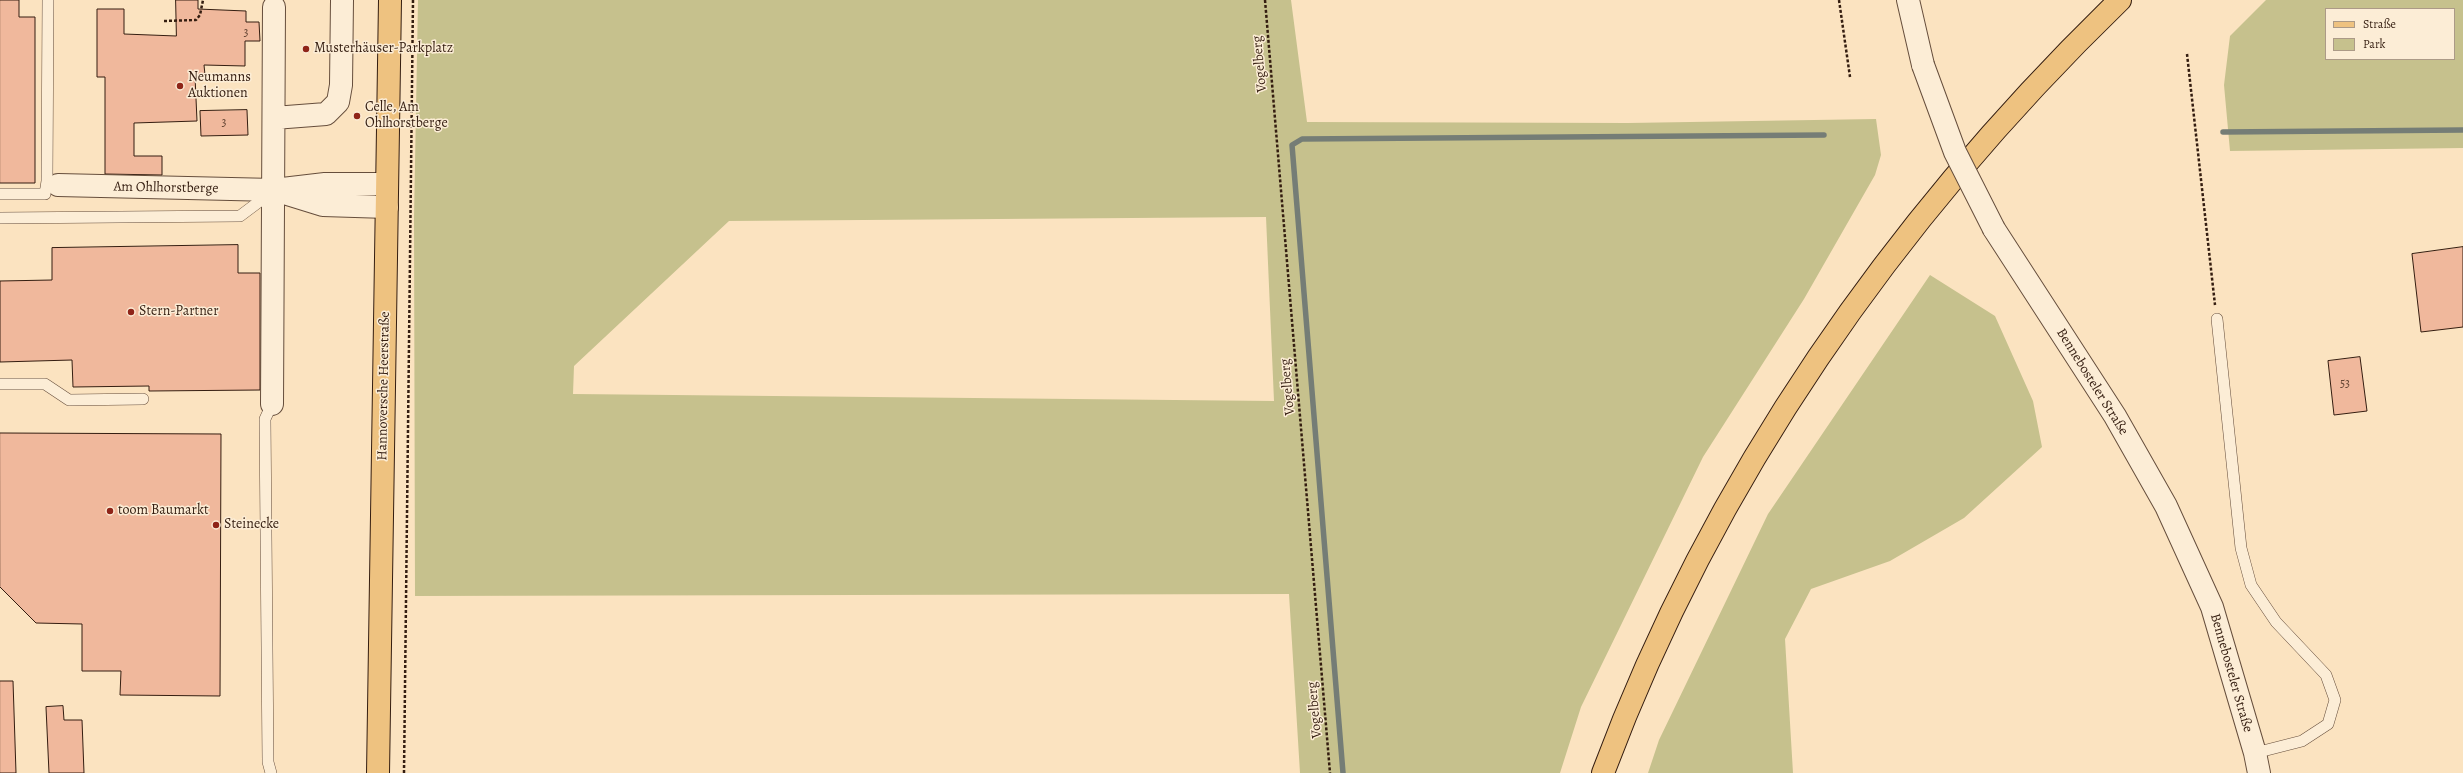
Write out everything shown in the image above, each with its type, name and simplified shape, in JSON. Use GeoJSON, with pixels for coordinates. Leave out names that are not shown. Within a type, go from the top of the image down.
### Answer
{"type":"FeatureCollection","features":[{"type":"Feature","properties":{"kind":"main road","name":"Hannoversche Heerstraße"},"geometry":{"type":"LineString","coordinates":[[378,773],[390,0]]}},
{"type":"Feature","properties":{"kind":"main road"},"geometry":{"type":"LineString","coordinates":[[1603,773],[1619,729],[1666,624],[1700,556],[1771,430],[1812,366],[1861,294],[1937,197],[1993,130],[2073,45],[2120,0]]}},
{"type":"Feature","properties":{"kind":"street"},"geometry":{"type":"LineString","coordinates":[[274,118],[326,114],[338,102],[341,85],[342,0]]}},
{"type":"Feature","properties":{"kind":"street","name":"Bennebosteler Straße"},"geometry":{"type":"LineString","coordinates":[[1908,0],[1923,65],[1955,152],[1994,229],[2115,416],[2166,506],[2212,607],[2257,763]]}},
{"type":"Feature","properties":{"kind":"street"},"geometry":{"type":"LineString","coordinates":[[272,404],[274,7]]}},
{"type":"Feature","properties":{"kind":"street","name":"Am Ohlhorstberge"},"geometry":{"type":"LineString","coordinates":[[52,183],[274,190],[326,184],[387,184]]}},
{"type":"Feature","properties":{"kind":"street","name":"Am Ohlhorstberge"},"geometry":{"type":"LineString","coordinates":[[274,190],[323,205],[387,207]]}},
{"type":"Feature","properties":{"kind":"lane"},"geometry":{"type":"LineString","coordinates":[[0,194],[45,194],[52,183],[48,0]]}},
{"type":"Feature","properties":{"kind":"lane"},"geometry":{"type":"LineString","coordinates":[[0,218],[240,216],[274,190]]}},
{"type":"Feature","properties":{"kind":"lane"},"geometry":{"type":"LineString","coordinates":[[2217,320],[2241,548],[2251,585],[2276,622],[2326,675],[2335,700],[2328,724],[2302,741],[2257,763]]}},
{"type":"Feature","properties":{"kind":"lane"},"geometry":{"type":"LineString","coordinates":[[0,384],[45,384],[69,400],[143,400]]}},
{"type":"Feature","properties":{"kind":"lane"},"geometry":{"type":"LineString","coordinates":[[271,773],[268,762],[265,419],[272,404]]}},
{"type":"Feature","properties":{"kind":"path"},"geometry":{"type":"LineString","coordinates":[[164,21],[196,20],[200,15],[203,0]]}},
{"type":"Feature","properties":{"kind":"path"},"geometry":{"type":"LineString","coordinates":[[404,773],[413,0]]}},
{"type":"Feature","properties":{"kind":"path","name":"Vogelberg"},"geometry":{"type":"LineString","coordinates":[[1265,0],[1330,773]]}},
{"type":"Feature","properties":{"kind":"path"},"geometry":{"type":"LineString","coordinates":[[1839,0],[1850,77]]}},
{"type":"Feature","properties":{"kind":"path"},"geometry":{"type":"LineString","coordinates":[[2187,54],[2217,320]]}},
{"type":"Feature","properties":{"kind":"green space"},"geometry":{"type":"Polygon","coordinates":[[[418,0],[1291,0],[1307,122],[1628,123],[1876,119],[1881,155],[1875,175],[1804,299],[1703,457],[1581,707],[1560,773],[1300,773],[1289,594],[415,596],[414,218],[418,0]],[[1266,217],[729,221],[574,366],[573,394],[1274,401],[1266,217]]]}},
{"type":"Feature","properties":{"kind":"green space"},"geometry":{"type":"Polygon","coordinates":[[[2266,0],[2463,0],[2463,148],[2230,151],[2224,85],[2230,36],[2266,0]]]}},
{"type":"Feature","properties":{"kind":"green space"},"geometry":{"type":"Polygon","coordinates":[[[1930,275],[1995,316],[2033,401],[2042,447],[1964,518],[1890,561],[1811,589],[1785,639],[1793,773],[1648,773],[1659,740],[1768,514],[1930,275]]]}},
{"type":"Feature","properties":{"kind":"building"},"geometry":{"type":"Polygon","coordinates":[[[0,0],[19,0],[19,17],[35,17],[35,183],[0,183],[0,0]]]}},
{"type":"Feature","properties":{"kind":"building"},"geometry":{"type":"Polygon","coordinates":[[[176,0],[198,0],[198,9],[246,11],[246,22],[259,22],[260,41],[245,41],[245,66],[204,65],[205,75],[195,76],[197,121],[134,123],[134,156],[162,156],[162,175],[105,174],[105,77],[97,77],[97,9],[124,9],[124,34],[176,36],[176,0]]]}},
{"type":"Feature","properties":{"kind":"building"},"geometry":{"type":"Polygon","coordinates":[[[247,110],[248,135],[201,136],[200,111],[247,110]]]}},
{"type":"Feature","properties":{"kind":"building","name":"Stern-Partner"},"geometry":{"type":"Polygon","coordinates":[[[238,245],[238,273],[260,273],[260,390],[149,391],[149,386],[73,387],[72,360],[0,362],[0,281],[52,280],[52,248],[238,245]]]}},
{"type":"Feature","properties":{"kind":"building"},"geometry":{"type":"Polygon","coordinates":[[[2463,247],[2463,327],[2421,332],[2412,254],[2463,247]]]}},
{"type":"Feature","properties":{"kind":"building"},"geometry":{"type":"Polygon","coordinates":[[[2360,357],[2367,411],[2334,415],[2328,361],[2360,357]]]}},
{"type":"Feature","properties":{"kind":"building","name":"toom Baumarkt"},"geometry":{"type":"Polygon","coordinates":[[[0,433],[221,434],[220,696],[120,695],[121,671],[82,671],[82,624],[36,623],[0,587],[0,433]]]}},
{"type":"Feature","properties":{"kind":"building"},"geometry":{"type":"Polygon","coordinates":[[[0,681],[13,681],[16,773],[0,773],[0,681]]]}},
{"type":"Feature","properties":{"kind":"building"},"geometry":{"type":"Polygon","coordinates":[[[63,706],[64,720],[82,720],[84,773],[49,773],[46,707],[63,706]]]}},
{"type":"Feature","properties":{"kind":"waterway"},"geometry":{"type":"LineString","coordinates":[[2223,132],[2463,130]]}},
{"type":"Feature","properties":{"kind":"waterway"},"geometry":{"type":"LineString","coordinates":[[1343,773],[1292,145],[1302,139],[1824,135]]}},
{"type":"Feature","properties":{"kind":"place","name":"Musterhäuser-Parkplatz"},"geometry":{"type":"Point","coordinates":[306,49]}},
{"type":"Feature","properties":{"kind":"place","name":"Neumanns Auktionen"},"geometry":{"type":"Point","coordinates":[180,86]}},
{"type":"Feature","properties":{"kind":"place","name":"Celle, Am Ohlhorstberge"},"geometry":{"type":"Point","coordinates":[357,116]}},
{"type":"Feature","properties":{"kind":"place","name":"Stern-Partner"},"geometry":{"type":"Point","coordinates":[131,312]}},
{"type":"Feature","properties":{"kind":"place","name":"toom Baumarkt"},"geometry":{"type":"Point","coordinates":[110,511]}},
{"type":"Feature","properties":{"kind":"place","name":"Steinecke"},"geometry":{"type":"Point","coordinates":[216,525]}}]}
